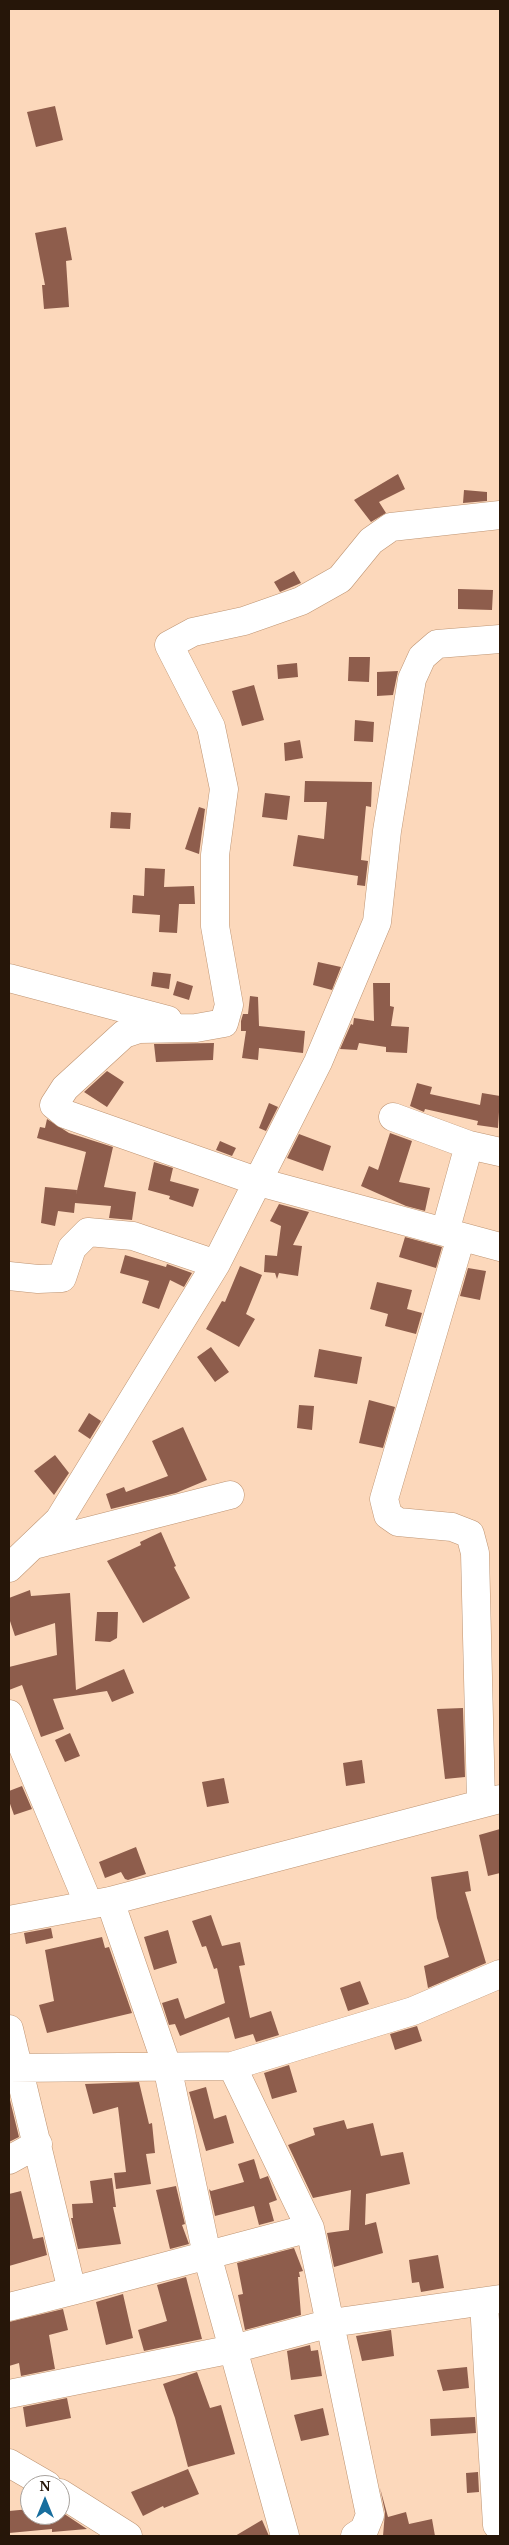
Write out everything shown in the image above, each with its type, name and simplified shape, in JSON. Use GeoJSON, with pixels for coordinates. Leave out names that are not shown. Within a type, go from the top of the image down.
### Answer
{"type":"FeatureCollection","features":[{"type":"Feature","properties":{"kind":"street"},"geometry":{"type":"LineString","coordinates":[[500,515],[391,528],[371,541],[340,579],[301,601],[244,621],[193,632],[170,645],[211,727],[224,789],[214,855],[215,926],[229,1005],[224,1023],[196,1028],[139,1029],[124,1034],[65,1088],[54,1105],[65,1114],[259,1182],[500,1247]]}},
{"type":"Feature","properties":{"kind":"street"},"geometry":{"type":"LineString","coordinates":[[9,1568],[59,1520],[216,1264],[318,1062],[377,922],[387,831],[410,689],[422,657],[437,644],[500,639]]}},
{"type":"Feature","properties":{"kind":"street"},"geometry":{"type":"LineString","coordinates":[[9,978],[196,1028]]}},
{"type":"Feature","properties":{"kind":"street"},"geometry":{"type":"LineString","coordinates":[[393,1117],[469,1145],[500,1152]]}},
{"type":"Feature","properties":{"kind":"street"},"geometry":{"type":"LineString","coordinates":[[9,1920],[100,1903],[491,1800],[475,1553],[470,1534],[452,1527],[398,1522],[388,1515],[384,1499],[453,1235],[469,1145]]}},
{"type":"Feature","properties":{"kind":"street"},"geometry":{"type":"LineString","coordinates":[[9,1276],[38,1279],[62,1278],[72,1248],[88,1232],[133,1236],[216,1264]]}},
{"type":"Feature","properties":{"kind":"street"},"geometry":{"type":"LineString","coordinates":[[33,1545],[230,1495]]}},
{"type":"Feature","properties":{"kind":"street"},"geometry":{"type":"LineString","coordinates":[[9,1714],[100,1903],[167,2066],[207,2255],[284,2536]]}},
{"type":"Feature","properties":{"kind":"street"},"geometry":{"type":"LineString","coordinates":[[14,2068],[232,2066],[413,2011],[500,1974]]}},
{"type":"Feature","properties":{"kind":"street"},"geometry":{"type":"LineString","coordinates":[[9,2028],[14,2068],[38,2144],[72,2291]]}},
{"type":"Feature","properties":{"kind":"street"},"geometry":{"type":"LineString","coordinates":[[232,2066],[310,2228],[370,2515],[364,2530],[355,2536]]}},
{"type":"Feature","properties":{"kind":"street"},"geometry":{"type":"LineString","coordinates":[[9,2160],[38,2144]]}},
{"type":"Feature","properties":{"kind":"street"},"geometry":{"type":"LineString","coordinates":[[9,2307],[310,2228]]}},
{"type":"Feature","properties":{"kind":"street"},"geometry":{"type":"LineString","coordinates":[[9,2394],[233,2349],[331,2323],[492,2301],[497,2525]]}},
{"type":"Feature","properties":{"kind":"street"},"geometry":{"type":"LineString","coordinates":[[9,2463],[30,2475]]}},
{"type":"Feature","properties":{"kind":"street"},"geometry":{"type":"LineString","coordinates":[[70,2499],[128,2536]]}},
{"type":"Feature","properties":{"kind":"building"},"geometry":{"type":"Polygon","coordinates":[[[55,106],[63,140],[36,147],[27,112],[55,106]]]}},
{"type":"Feature","properties":{"kind":"building"},"geometry":{"type":"Polygon","coordinates":[[[66,227],[72,260],[66,261],[69,307],[44,309],[42,285],[45,285],[35,233],[66,227]]]}},
{"type":"Feature","properties":{"kind":"building"},"geometry":{"type":"Polygon","coordinates":[[[398,474],[405,489],[379,502],[386,513],[371,522],[354,500],[398,474]]]}},
{"type":"Feature","properties":{"kind":"building"},"geometry":{"type":"Polygon","coordinates":[[[464,490],[487,492],[487,501],[463,503],[464,490]]]}},
{"type":"Feature","properties":{"kind":"building"},"geometry":{"type":"Polygon","coordinates":[[[294,571],[301,583],[280,592],[274,582],[294,571]]]}},
{"type":"Feature","properties":{"kind":"building"},"geometry":{"type":"Polygon","coordinates":[[[458,589],[493,590],[492,610],[458,609],[458,589]]]}},
{"type":"Feature","properties":{"kind":"building"},"geometry":{"type":"Polygon","coordinates":[[[349,657],[370,657],[369,682],[348,681],[349,657]]]}},
{"type":"Feature","properties":{"kind":"building"},"geometry":{"type":"Polygon","coordinates":[[[297,663],[298,677],[278,679],[277,665],[297,663]]]}},
{"type":"Feature","properties":{"kind":"building"},"geometry":{"type":"Polygon","coordinates":[[[398,671],[393,695],[377,696],[377,672],[398,671]]]}},
{"type":"Feature","properties":{"kind":"building"},"geometry":{"type":"Polygon","coordinates":[[[254,685],[264,720],[242,726],[232,691],[254,685]]]}},
{"type":"Feature","properties":{"kind":"building"},"geometry":{"type":"Polygon","coordinates":[[[355,720],[374,722],[373,742],[354,741],[355,720]]]}},
{"type":"Feature","properties":{"kind":"building"},"geometry":{"type":"Polygon","coordinates":[[[300,740],[303,758],[285,761],[284,743],[300,740]]]}},
{"type":"Feature","properties":{"kind":"building"},"geometry":{"type":"Polygon","coordinates":[[[305,781],[372,782],[371,807],[366,806],[361,860],[368,861],[365,886],[357,885],[358,876],[293,866],[298,835],[324,839],[327,802],[304,802],[305,781]]]}},
{"type":"Feature","properties":{"kind":"building"},"geometry":{"type":"Polygon","coordinates":[[[265,793],[290,796],[287,820],[262,817],[265,793]]]}},
{"type":"Feature","properties":{"kind":"building"},"geometry":{"type":"Polygon","coordinates":[[[199,807],[205,809],[199,854],[185,849],[199,807]]]}},
{"type":"Feature","properties":{"kind":"building"},"geometry":{"type":"Polygon","coordinates":[[[111,812],[131,813],[130,829],[110,828],[111,812]]]}},
{"type":"Feature","properties":{"kind":"building"},"geometry":{"type":"Polygon","coordinates":[[[145,868],[165,869],[164,887],[194,886],[195,904],[179,904],[177,933],[159,932],[160,915],[132,913],[133,895],[144,896],[145,868]]]}},
{"type":"Feature","properties":{"kind":"building"},"geometry":{"type":"Polygon","coordinates":[[[318,962],[341,967],[332,990],[313,985],[318,962]]]}},
{"type":"Feature","properties":{"kind":"building"},"geometry":{"type":"Polygon","coordinates":[[[153,972],[171,974],[169,989],[151,986],[153,972]]]}},
{"type":"Feature","properties":{"kind":"building"},"geometry":{"type":"Polygon","coordinates":[[[177,981],[193,986],[189,1000],[173,995],[177,981]]]}},
{"type":"Feature","properties":{"kind":"building"},"geometry":{"type":"Polygon","coordinates":[[[373,983],[390,983],[390,1006],[394,1007],[391,1026],[409,1027],[407,1053],[386,1052],[386,1047],[359,1043],[357,1050],[340,1049],[351,1024],[353,1025],[354,1018],[374,1021],[373,983]]]}},
{"type":"Feature","properties":{"kind":"building"},"geometry":{"type":"Polygon","coordinates":[[[250,996],[258,997],[259,1026],[305,1031],[303,1053],[259,1048],[258,1060],[242,1058],[246,1031],[241,1031],[241,1021],[243,1014],[248,1014],[250,996]]]}},
{"type":"Feature","properties":{"kind":"building"},"geometry":{"type":"Polygon","coordinates":[[[214,1043],[213,1060],[156,1062],[154,1044],[214,1043]]]}},
{"type":"Feature","properties":{"kind":"building"},"geometry":{"type":"Polygon","coordinates":[[[107,1071],[124,1082],[107,1107],[84,1092],[107,1071]]]}},
{"type":"Feature","properties":{"kind":"building"},"geometry":{"type":"Polygon","coordinates":[[[417,1083],[432,1087],[430,1094],[480,1105],[482,1093],[500,1096],[498,1128],[477,1125],[478,1121],[425,1109],[424,1112],[410,1106],[417,1083]]]}},
{"type":"Feature","properties":{"kind":"building"},"geometry":{"type":"Polygon","coordinates":[[[269,1103],[278,1107],[266,1131],[259,1128],[269,1103]]]}},
{"type":"Feature","properties":{"kind":"building"},"geometry":{"type":"Polygon","coordinates":[[[47,1119],[69,1133],[113,1147],[104,1187],[136,1192],[132,1220],[109,1218],[111,1206],[75,1203],[74,1213],[58,1211],[55,1226],[41,1223],[45,1187],[77,1190],[76,1195],[86,1152],[37,1138],[40,1127],[45,1128],[47,1119]]]}},
{"type":"Feature","properties":{"kind":"building"},"geometry":{"type":"Polygon","coordinates":[[[390,1133],[412,1141],[399,1182],[430,1188],[425,1211],[406,1206],[361,1186],[369,1166],[378,1170],[390,1133]]]}},
{"type":"Feature","properties":{"kind":"building"},"geometry":{"type":"Polygon","coordinates":[[[299,1134],[331,1146],[323,1171],[287,1158],[299,1134]]]}},
{"type":"Feature","properties":{"kind":"building"},"geometry":{"type":"Polygon","coordinates":[[[220,1141],[236,1148],[232,1156],[216,1150],[220,1141]]]}},
{"type":"Feature","properties":{"kind":"building"},"geometry":{"type":"Polygon","coordinates":[[[154,1162],[173,1168],[170,1181],[199,1189],[193,1207],[169,1199],[170,1196],[148,1190],[154,1162]]]}},
{"type":"Feature","properties":{"kind":"building"},"geometry":{"type":"Polygon","coordinates":[[[279,1204],[309,1212],[293,1245],[302,1246],[298,1276],[279,1273],[277,1279],[275,1273],[264,1272],[265,1255],[277,1256],[281,1226],[270,1221],[279,1204]]]}},
{"type":"Feature","properties":{"kind":"building"},"geometry":{"type":"Polygon","coordinates":[[[405,1237],[442,1247],[436,1268],[399,1257],[405,1237]]]}},
{"type":"Feature","properties":{"kind":"building"},"geometry":{"type":"Polygon","coordinates":[[[125,1255],[166,1267],[167,1264],[192,1273],[184,1287],[170,1280],[159,1309],[142,1303],[149,1281],[120,1273],[125,1255]]]}},
{"type":"Feature","properties":{"kind":"building"},"geometry":{"type":"Polygon","coordinates":[[[240,1266],[262,1275],[246,1314],[255,1319],[239,1347],[206,1329],[222,1301],[225,1302],[240,1266]]]}},
{"type":"Feature","properties":{"kind":"building"},"geometry":{"type":"Polygon","coordinates":[[[468,1268],[486,1271],[480,1300],[460,1296],[468,1268]]]}},
{"type":"Feature","properties":{"kind":"building"},"geometry":{"type":"Polygon","coordinates":[[[377,1282],[412,1290],[407,1309],[422,1313],[416,1334],[385,1326],[388,1314],[370,1309],[377,1282]]]}},
{"type":"Feature","properties":{"kind":"building"},"geometry":{"type":"Polygon","coordinates":[[[211,1347],[229,1372],[215,1382],[197,1357],[211,1347]]]}},
{"type":"Feature","properties":{"kind":"building"},"geometry":{"type":"Polygon","coordinates":[[[319,1349],[362,1357],[357,1384],[314,1377],[319,1349]]]}},
{"type":"Feature","properties":{"kind":"building"},"geometry":{"type":"Polygon","coordinates":[[[369,1400],[395,1407],[383,1448],[359,1443],[369,1400]]]}},
{"type":"Feature","properties":{"kind":"building"},"geometry":{"type":"Polygon","coordinates":[[[299,1405],[314,1406],[312,1430],[297,1428],[299,1405]]]}},
{"type":"Feature","properties":{"kind":"building"},"geometry":{"type":"Polygon","coordinates":[[[89,1413],[101,1421],[90,1439],[78,1431],[89,1413]]]}},
{"type":"Feature","properties":{"kind":"building"},"geometry":{"type":"Polygon","coordinates":[[[183,1427],[207,1480],[176,1493],[111,1509],[106,1494],[124,1487],[126,1492],[168,1476],[152,1441],[183,1427]]]}},
{"type":"Feature","properties":{"kind":"building"},"geometry":{"type":"Polygon","coordinates":[[[55,1455],[69,1473],[54,1495],[34,1471],[55,1455]]]}},
{"type":"Feature","properties":{"kind":"building"},"geometry":{"type":"Polygon","coordinates":[[[161,1532],[176,1566],[174,1567],[190,1598],[143,1623],[107,1561],[141,1545],[140,1542],[161,1532]]]}},
{"type":"Feature","properties":{"kind":"building"},"geometry":{"type":"Polygon","coordinates":[[[30,1590],[31,1596],[70,1593],[76,1690],[124,1669],[134,1693],[112,1702],[107,1691],[53,1699],[64,1729],[41,1737],[22,1685],[9,1690],[9,1667],[57,1655],[55,1623],[15,1636],[9,1618],[9,1598],[30,1590]]]}},
{"type":"Feature","properties":{"kind":"building"},"geometry":{"type":"Polygon","coordinates":[[[97,1612],[118,1612],[117,1638],[110,1642],[95,1641],[97,1612]]]}},
{"type":"Feature","properties":{"kind":"building"},"geometry":{"type":"Polygon","coordinates":[[[463,1708],[465,1777],[445,1779],[437,1709],[463,1708]]]}},
{"type":"Feature","properties":{"kind":"building"},"geometry":{"type":"Polygon","coordinates":[[[70,1733],[80,1756],[65,1762],[55,1740],[70,1733]]]}},
{"type":"Feature","properties":{"kind":"building"},"geometry":{"type":"Polygon","coordinates":[[[362,1760],[365,1783],[346,1786],[343,1763],[362,1760]]]}},
{"type":"Feature","properties":{"kind":"building"},"geometry":{"type":"Polygon","coordinates":[[[224,1778],[229,1803],[207,1807],[202,1782],[224,1778]]]}},
{"type":"Feature","properties":{"kind":"building"},"geometry":{"type":"Polygon","coordinates":[[[22,1786],[32,1809],[14,1815],[9,1801],[9,1791],[22,1786]]]}},
{"type":"Feature","properties":{"kind":"building"},"geometry":{"type":"Polygon","coordinates":[[[500,1829],[500,1873],[488,1876],[479,1835],[500,1829]]]}},
{"type":"Feature","properties":{"kind":"building"},"geometry":{"type":"Polygon","coordinates":[[[136,1847],[146,1874],[128,1880],[125,1879],[121,1872],[105,1878],[99,1862],[136,1847]]]}},
{"type":"Feature","properties":{"kind":"building"},"geometry":{"type":"Polygon","coordinates":[[[468,1871],[471,1891],[465,1892],[486,1963],[428,1988],[424,1966],[449,1957],[437,1918],[431,1877],[468,1871]]]}},
{"type":"Feature","properties":{"kind":"building"},"geometry":{"type":"Polygon","coordinates":[[[211,1915],[222,1946],[240,1942],[245,1965],[239,1966],[250,2018],[271,2011],[279,2035],[256,2042],[253,2034],[235,2039],[229,2017],[180,2036],[175,2024],[169,2025],[162,2003],[178,1998],[185,2019],[225,2003],[217,1968],[214,1969],[206,1946],[202,1947],[192,1921],[211,1915]]]}},
{"type":"Feature","properties":{"kind":"building"},"geometry":{"type":"Polygon","coordinates":[[[51,1928],[53,1938],[26,1944],[24,1933],[51,1928]]]}},
{"type":"Feature","properties":{"kind":"building"},"geometry":{"type":"Polygon","coordinates":[[[168,1930],[177,1963],[154,1970],[144,1937],[168,1930]]]}},
{"type":"Feature","properties":{"kind":"building"},"geometry":{"type":"Polygon","coordinates":[[[102,1937],[105,1948],[109,1947],[132,2013],[47,2033],[39,2005],[54,2001],[45,1950],[102,1937]]]}},
{"type":"Feature","properties":{"kind":"building"},"geometry":{"type":"Polygon","coordinates":[[[360,1981],[369,2004],[348,2011],[340,1988],[360,1981]]]}},
{"type":"Feature","properties":{"kind":"building"},"geometry":{"type":"Polygon","coordinates":[[[417,2026],[422,2041],[395,2050],[390,2034],[417,2026]]]}},
{"type":"Feature","properties":{"kind":"building"},"geometry":{"type":"Polygon","coordinates":[[[289,2065],[297,2092],[272,2099],[264,2073],[289,2065]]]}},
{"type":"Feature","properties":{"kind":"building"},"geometry":{"type":"Polygon","coordinates":[[[139,2082],[149,2124],[152,2123],[155,2153],[146,2154],[151,2184],[116,2189],[114,2173],[126,2172],[118,2107],[93,2114],[85,2084],[139,2082]]]}},
{"type":"Feature","properties":{"kind":"building"},"geometry":{"type":"Polygon","coordinates":[[[206,2087],[214,2119],[226,2115],[234,2143],[206,2151],[189,2092],[206,2087]]]}},
{"type":"Feature","properties":{"kind":"building"},"geometry":{"type":"Polygon","coordinates":[[[9,2096],[19,2137],[9,2142],[9,2096]]]}},
{"type":"Feature","properties":{"kind":"building"},"geometry":{"type":"Polygon","coordinates":[[[344,2120],[347,2129],[373,2123],[381,2156],[403,2152],[410,2184],[366,2194],[365,2225],[376,2222],[383,2253],[334,2267],[327,2233],[349,2230],[351,2190],[313,2198],[288,2145],[315,2135],[313,2128],[344,2120]]]}},
{"type":"Feature","properties":{"kind":"building"},"geometry":{"type":"Polygon","coordinates":[[[254,2159],[260,2179],[268,2176],[277,2200],[269,2203],[274,2221],[259,2225],[254,2206],[215,2216],[209,2189],[211,2191],[244,2182],[238,2164],[254,2159]]]}},
{"type":"Feature","properties":{"kind":"building"},"geometry":{"type":"Polygon","coordinates":[[[112,2178],[116,2207],[113,2207],[121,2244],[78,2249],[71,2218],[73,2218],[72,2204],[93,2203],[90,2181],[112,2178]]]}},
{"type":"Feature","properties":{"kind":"building"},"geometry":{"type":"Polygon","coordinates":[[[176,2186],[185,2224],[182,2225],[189,2244],[170,2249],[156,2190],[176,2186]]]}},
{"type":"Feature","properties":{"kind":"building"},"geometry":{"type":"Polygon","coordinates":[[[21,2191],[33,2239],[43,2237],[47,2255],[9,2266],[9,2194],[21,2191]]]}},
{"type":"Feature","properties":{"kind":"building"},"geometry":{"type":"Polygon","coordinates":[[[294,2248],[303,2271],[299,2272],[300,2277],[298,2277],[301,2315],[245,2330],[238,2295],[243,2294],[237,2263],[294,2248]]]}},
{"type":"Feature","properties":{"kind":"building"},"geometry":{"type":"Polygon","coordinates":[[[438,2255],[444,2288],[421,2292],[419,2282],[412,2283],[409,2260],[438,2255]]]}},
{"type":"Feature","properties":{"kind":"building"},"geometry":{"type":"Polygon","coordinates":[[[186,2277],[202,2339],[144,2351],[138,2330],[167,2321],[157,2285],[186,2277]]]}},
{"type":"Feature","properties":{"kind":"building"},"geometry":{"type":"Polygon","coordinates":[[[123,2294],[133,2338],[106,2345],[96,2302],[123,2294]]]}},
{"type":"Feature","properties":{"kind":"building"},"geometry":{"type":"Polygon","coordinates":[[[63,2309],[68,2330],[49,2335],[55,2369],[21,2376],[19,2363],[9,2366],[9,2322],[63,2309]]]}},
{"type":"Feature","properties":{"kind":"building"},"geometry":{"type":"Polygon","coordinates":[[[391,2330],[394,2356],[362,2361],[356,2336],[391,2330]]]}},
{"type":"Feature","properties":{"kind":"building"},"geometry":{"type":"Polygon","coordinates":[[[310,2345],[311,2351],[318,2350],[322,2376],[291,2380],[287,2351],[310,2345]]]}},
{"type":"Feature","properties":{"kind":"building"},"geometry":{"type":"Polygon","coordinates":[[[467,2367],[469,2388],[443,2391],[437,2370],[467,2367]]]}},
{"type":"Feature","properties":{"kind":"building"},"geometry":{"type":"Polygon","coordinates":[[[197,2372],[210,2408],[221,2405],[235,2454],[188,2467],[175,2418],[163,2384],[197,2372]]]}},
{"type":"Feature","properties":{"kind":"building"},"geometry":{"type":"Polygon","coordinates":[[[67,2398],[71,2418],[26,2427],[23,2407],[67,2398]]]}},
{"type":"Feature","properties":{"kind":"building"},"geometry":{"type":"Polygon","coordinates":[[[323,2408],[329,2435],[301,2441],[294,2415],[323,2408]]]}},
{"type":"Feature","properties":{"kind":"building"},"geometry":{"type":"Polygon","coordinates":[[[475,2417],[476,2433],[431,2436],[430,2419],[475,2417]]]}},
{"type":"Feature","properties":{"kind":"building"},"geometry":{"type":"Polygon","coordinates":[[[188,2469],[199,2494],[164,2508],[163,2506],[143,2516],[131,2492],[188,2469]]]}},
{"type":"Feature","properties":{"kind":"building"},"geometry":{"type":"Polygon","coordinates":[[[478,2472],[479,2492],[467,2493],[466,2473],[478,2472]]]}},
{"type":"Feature","properties":{"kind":"building"},"geometry":{"type":"Polygon","coordinates":[[[380,2488],[388,2517],[406,2512],[409,2524],[432,2519],[435,2536],[383,2536],[385,2512],[380,2488]]]}},
{"type":"Feature","properties":{"kind":"building"},"geometry":{"type":"Polygon","coordinates":[[[20,2510],[20,2525],[70,2525],[70,2518],[87,2529],[52,2532],[52,2529],[9,2533],[9,2511],[20,2510]]]}},
{"type":"Feature","properties":{"kind":"building"},"geometry":{"type":"Polygon","coordinates":[[[262,2520],[269,2536],[235,2536],[262,2520]]]}}]}
